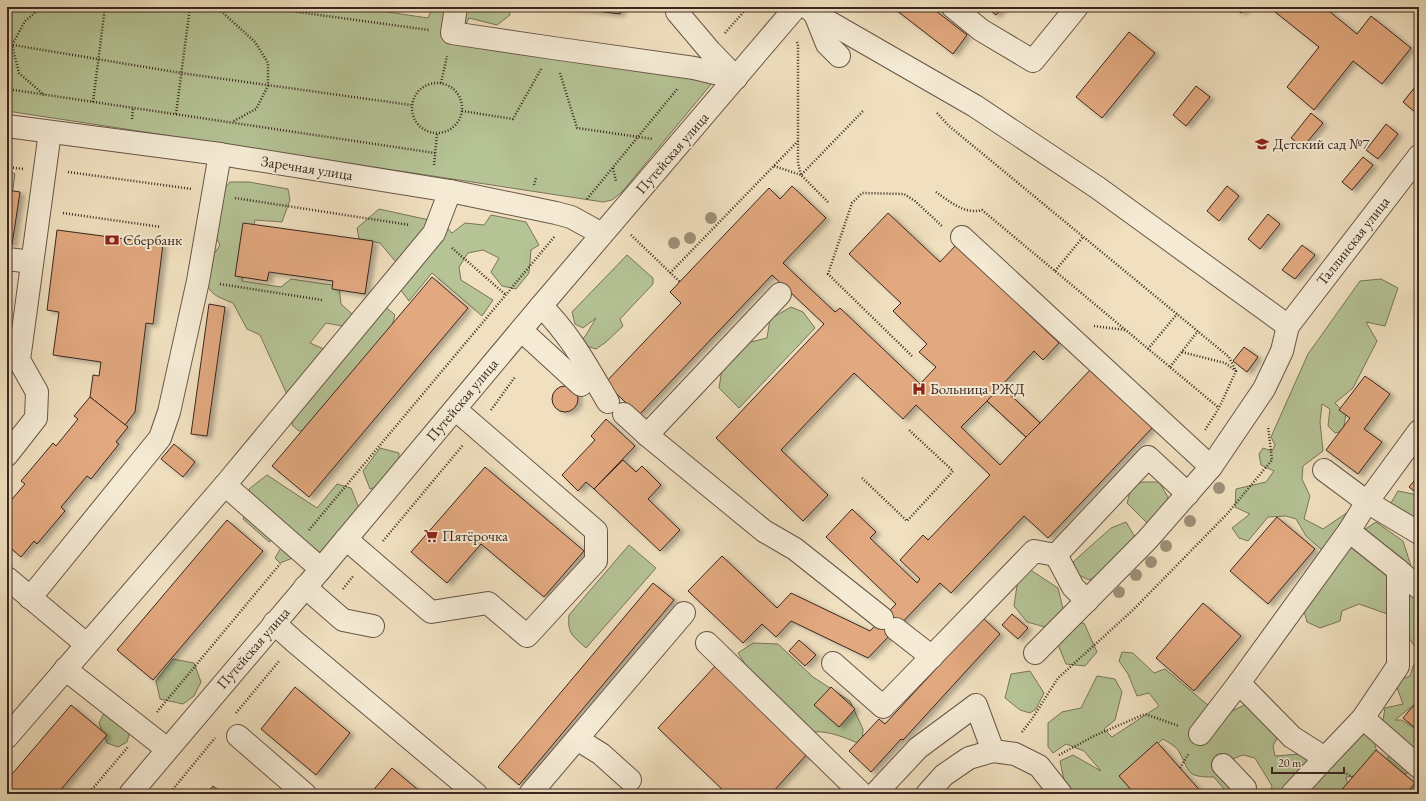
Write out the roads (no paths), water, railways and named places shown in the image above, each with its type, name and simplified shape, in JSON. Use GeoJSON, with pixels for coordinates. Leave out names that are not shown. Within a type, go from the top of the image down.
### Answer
{"type":"FeatureCollection","features":[{"type":"Feature","properties":{"kind":"street"},"geometry":{"type":"LineString","coordinates":[[456,7],[452,33],[694,68],[736,78]]}},
{"type":"Feature","properties":{"kind":"street"},"geometry":{"type":"LineString","coordinates":[[676,7],[677,12],[710,51],[736,78]]}},
{"type":"Feature","properties":{"kind":"street"},"geometry":{"type":"LineString","coordinates":[[953,7],[980,30],[1033,61],[1076,7]]}},
{"type":"Feature","properties":{"kind":"street"},"geometry":{"type":"LineString","coordinates":[[806,9],[826,44],[839,56]]}},
{"type":"Feature","properties":{"kind":"street"},"geometry":{"type":"LineString","coordinates":[[806,9],[975,106],[1098,188],[1288,326],[1282,351],[1264,389],[1211,467],[1147,540],[1035,653]]}},
{"type":"Feature","properties":{"kind":"street","name":"Путейская улица"},"geometry":{"type":"LineString","coordinates":[[130,794],[541,306],[736,78],[806,9]]}},
{"type":"Feature","properties":{"kind":"street","name":"Заречная улица"},"geometry":{"type":"LineString","coordinates":[[7,126],[220,154],[441,190],[556,213],[571,218],[602,234]]}},
{"type":"Feature","properties":{"kind":"street"},"geometry":{"type":"LineString","coordinates":[[7,454],[36,418],[37,392],[19,360],[50,132]]}},
{"type":"Feature","properties":{"kind":"street"},"geometry":{"type":"LineString","coordinates":[[30,598],[160,438],[169,412],[198,281],[220,154]]}},
{"type":"Feature","properties":{"kind":"street","name":"Таллинская улица"},"geometry":{"type":"LineString","coordinates":[[1288,326],[1419,156]]}},
{"type":"Feature","properties":{"kind":"street"},"geometry":{"type":"LineString","coordinates":[[7,737],[225,485],[434,233],[441,190]]}},
{"type":"Feature","properties":{"kind":"street"},"geometry":{"type":"LineString","coordinates":[[962,237],[1211,467]]}},
{"type":"Feature","properties":{"kind":"street"},"geometry":{"type":"LineString","coordinates":[[7,259],[32,262]]}},
{"type":"Feature","properties":{"kind":"street"},"geometry":{"type":"LineString","coordinates":[[647,435],[780,294]]}},
{"type":"Feature","properties":{"kind":"street"},"geometry":{"type":"LineString","coordinates":[[541,306],[562,327],[616,408],[764,531],[795,549],[932,656]]}},
{"type":"Feature","properties":{"kind":"street"},"geometry":{"type":"LineString","coordinates":[[521,330],[581,385]]}},
{"type":"Feature","properties":{"kind":"street"},"geometry":{"type":"LineString","coordinates":[[346,539],[431,612],[488,603],[527,636],[596,561],[596,532],[455,408]]}},
{"type":"Feature","properties":{"kind":"street"},"geometry":{"type":"LineString","coordinates":[[1200,734],[1239,684],[1350,532],[1367,502],[1419,431]]}},
{"type":"Feature","properties":{"kind":"street"},"geometry":{"type":"LineString","coordinates":[[1056,555],[1148,457],[1188,494]]}},
{"type":"Feature","properties":{"kind":"street"},"geometry":{"type":"LineString","coordinates":[[1324,470],[1367,502],[1419,533]]}},
{"type":"Feature","properties":{"kind":"street"},"geometry":{"type":"LineString","coordinates":[[225,485],[321,569]]}},
{"type":"Feature","properties":{"kind":"street"},"geometry":{"type":"LineString","coordinates":[[1350,532],[1419,588]]}},
{"type":"Feature","properties":{"kind":"street"},"geometry":{"type":"LineString","coordinates":[[833,663],[883,707],[1034,551],[1056,555]]}},
{"type":"Feature","properties":{"kind":"street"},"geometry":{"type":"LineString","coordinates":[[1056,555],[1073,587],[1087,601]]}},
{"type":"Feature","properties":{"kind":"street"},"geometry":{"type":"LineString","coordinates":[[1292,794],[1363,718],[1398,666],[1398,570]]}},
{"type":"Feature","properties":{"kind":"street"},"geometry":{"type":"LineString","coordinates":[[7,578],[86,644]]}},
{"type":"Feature","properties":{"kind":"street"},"geometry":{"type":"LineString","coordinates":[[305,587],[343,620],[373,626]]}},
{"type":"Feature","properties":{"kind":"street"},"geometry":{"type":"LineString","coordinates":[[530,794],[684,613]]}},
{"type":"Feature","properties":{"kind":"street"},"geometry":{"type":"LineString","coordinates":[[274,623],[476,794]]}},
{"type":"Feature","properties":{"kind":"street"},"geometry":{"type":"LineString","coordinates":[[708,643],[862,794]]}},
{"type":"Feature","properties":{"kind":"street"},"geometry":{"type":"LineString","coordinates":[[65,669],[167,749]]}},
{"type":"Feature","properties":{"kind":"street"},"geometry":{"type":"LineString","coordinates":[[1239,684],[1292,737],[1325,758]]}},
{"type":"Feature","properties":{"kind":"street"},"geometry":{"type":"LineString","coordinates":[[875,794],[918,748],[976,705],[998,752]]}},
{"type":"Feature","properties":{"kind":"street"},"geometry":{"type":"LineString","coordinates":[[1363,718],[1419,767]]}},
{"type":"Feature","properties":{"kind":"street"},"geometry":{"type":"LineString","coordinates":[[238,736],[305,794]]}},
{"type":"Feature","properties":{"kind":"street"},"geometry":{"type":"LineString","coordinates":[[577,739],[601,754],[630,780]]}},
{"type":"Feature","properties":{"kind":"street"},"geometry":{"type":"LineString","coordinates":[[927,794],[944,775],[969,758],[998,752],[1015,754],[1039,766],[1061,794]]}},
{"type":"Feature","properties":{"kind":"street"},"geometry":{"type":"LineString","coordinates":[[1223,765],[1245,792]]}},
{"type":"Feature","properties":{"kind":"place","name":"Детский сад №7"},"geometry":{"type":"Point","coordinates":[1262,144]}},
{"type":"Feature","properties":{"kind":"place","name":"Сбербанк"},"geometry":{"type":"Point","coordinates":[112,240]}},
{"type":"Feature","properties":{"kind":"place","name":"Больница РЖД"},"geometry":{"type":"Point","coordinates":[919,389]}},
{"type":"Feature","properties":{"kind":"place","name":"Пятёрочка"},"geometry":{"type":"Point","coordinates":[431,536]}}]}
